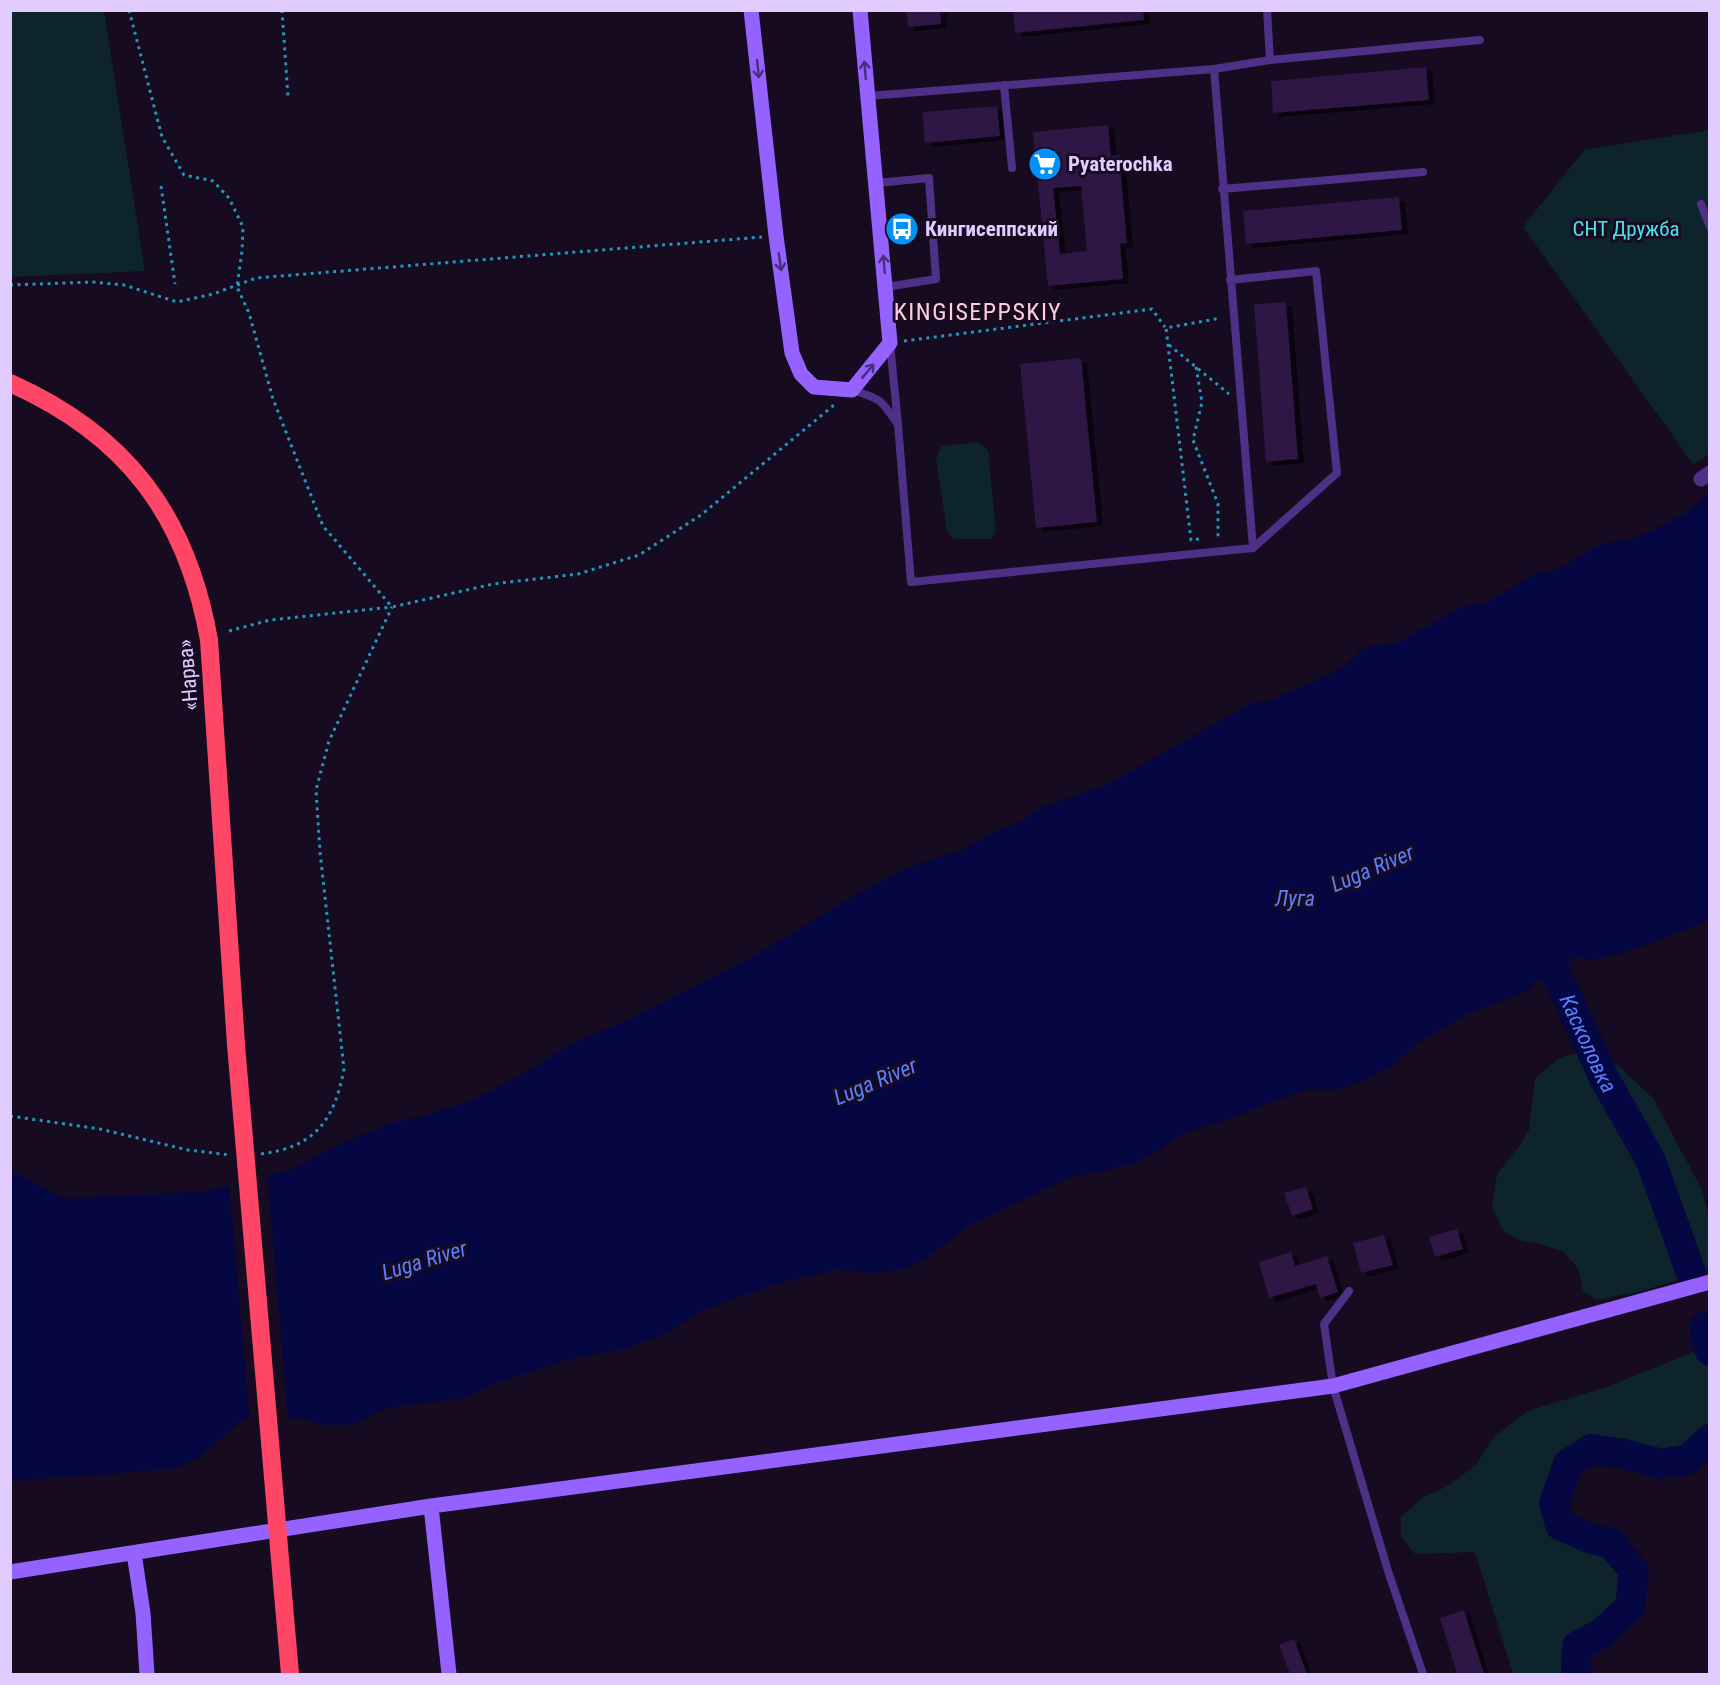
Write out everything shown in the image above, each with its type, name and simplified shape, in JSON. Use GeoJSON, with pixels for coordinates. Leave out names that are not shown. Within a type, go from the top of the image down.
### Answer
{"type":"FeatureCollection","features":[{"type":"Feature","properties":{"kind":"highway","name":"«Нарва»"},"geometry":{"type":"LineString","coordinates":[[10,383],[84,424],[106,441],[128,465],[151,492],[186,554],[203,609],[210,650],[236,1045],[290,1674]]}},
{"type":"Feature","properties":{"kind":"street"},"geometry":{"type":"LineString","coordinates":[[751,10],[776,236],[792,352],[801,374],[814,387],[852,390],[890,343],[860,10]]}},
{"type":"Feature","properties":{"kind":"street"},"geometry":{"type":"LineString","coordinates":[[10,1572],[431,1506],[1333,1386],[1710,1282]]}},
{"type":"Feature","properties":{"kind":"street"},"geometry":{"type":"LineString","coordinates":[[431,1506],[449,1674]]}},
{"type":"Feature","properties":{"kind":"street"},"geometry":{"type":"LineString","coordinates":[[134,1553],[143,1613],[147,1674]]}},
{"type":"Feature","properties":{"kind":"lane"},"geometry":{"type":"LineString","coordinates":[[1267,10],[1270,60]]}},
{"type":"Feature","properties":{"kind":"lane"},"geometry":{"type":"LineString","coordinates":[[868,96],[1214,69],[1270,60],[1480,40]]}},
{"type":"Feature","properties":{"kind":"lane"},"geometry":{"type":"LineString","coordinates":[[1214,69],[1252,548]]}},
{"type":"Feature","properties":{"kind":"lane"},"geometry":{"type":"LineString","coordinates":[[1004,85],[1012,168]]}},
{"type":"Feature","properties":{"kind":"lane"},"geometry":{"type":"LineString","coordinates":[[1222,189],[1423,172]]}},
{"type":"Feature","properties":{"kind":"lane"},"geometry":{"type":"LineString","coordinates":[[876,183],[929,178],[936,279],[886,287]]}},
{"type":"Feature","properties":{"kind":"lane"},"geometry":{"type":"LineString","coordinates":[[1701,204],[1710,227]]}},
{"type":"Feature","properties":{"kind":"lane"},"geometry":{"type":"LineString","coordinates":[[890,343],[911,582],[1252,548],[1336,473],[1316,271],[1230,280]]}},
{"type":"Feature","properties":{"kind":"lane"},"geometry":{"type":"LineString","coordinates":[[852,390],[877,397],[898,425]]}},
{"type":"Feature","properties":{"kind":"lane"},"geometry":{"type":"LineString","coordinates":[[1349,1291],[1324,1324],[1333,1386],[1388,1571],[1423,1674]]}},
{"type":"Feature","properties":{"kind":"path"},"geometry":{"type":"LineString","coordinates":[[129,10],[162,137],[184,175],[213,181],[229,198],[243,227],[237,287],[249,314],[273,399],[323,526],[392,607]]}},
{"type":"Feature","properties":{"kind":"path"},"geometry":{"type":"LineString","coordinates":[[282,10],[288,97]]}},
{"type":"Feature","properties":{"kind":"path"},"geometry":{"type":"LineString","coordinates":[[161,186],[175,284]]}},
{"type":"Feature","properties":{"kind":"path"},"geometry":{"type":"LineString","coordinates":[[10,285],[93,282],[124,285],[177,302],[237,287],[256,278],[776,236]]}},
{"type":"Feature","properties":{"kind":"path"},"geometry":{"type":"LineString","coordinates":[[890,343],[1152,309],[1166,327],[1191,540],[1200,539]]}},
{"type":"Feature","properties":{"kind":"path"},"geometry":{"type":"LineString","coordinates":[[1166,327],[1233,316]]}},
{"type":"Feature","properties":{"kind":"path"},"geometry":{"type":"LineString","coordinates":[[1168,344],[1240,403]]}},
{"type":"Feature","properties":{"kind":"path"},"geometry":{"type":"LineString","coordinates":[[1196,367],[1202,402],[1193,440],[1218,504],[1218,538],[1209,539]]}},
{"type":"Feature","properties":{"kind":"path"},"geometry":{"type":"LineString","coordinates":[[229,631],[270,621],[392,607],[493,584],[578,574],[639,555],[701,515],[852,390]]}},
{"type":"Feature","properties":{"kind":"path"},"geometry":{"type":"LineString","coordinates":[[253,1155],[276,1152],[300,1143],[317,1130],[331,1112],[339,1095],[344,1069],[320,852],[316,790],[329,741],[392,607]]}},
{"type":"Feature","properties":{"kind":"path"},"geometry":{"type":"LineString","coordinates":[[10,1116],[100,1129],[188,1150],[232,1155]]}},
{"type":"Feature","properties":{"kind":"green space"},"geometry":{"type":"Polygon","coordinates":[[[11,10],[104,11],[145,271],[11,277],[11,10]]]}},
{"type":"Feature","properties":{"kind":"green space","name":"СНТ Дружба"},"geometry":{"type":"Polygon","coordinates":[[[1709,130],[1709,454],[1693,464],[1523,227],[1584,150],[1709,130]]]}},
{"type":"Feature","properties":{"kind":"green space"},"geometry":{"type":"Polygon","coordinates":[[[978,442],[988,450],[996,532],[991,539],[954,539],[947,532],[936,458],[942,446],[978,442]]]}},
{"type":"Feature","properties":{"kind":"green space"},"geometry":{"type":"Polygon","coordinates":[[[1579,1052],[1617,1065],[1653,1098],[1701,1188],[1709,1216],[1709,1266],[1703,1272],[1642,1291],[1596,1300],[1583,1291],[1578,1269],[1564,1252],[1541,1244],[1519,1240],[1503,1231],[1492,1206],[1497,1174],[1529,1130],[1535,1078],[1559,1058],[1579,1052]]]}},
{"type":"Feature","properties":{"kind":"green space"},"geometry":{"type":"Polygon","coordinates":[[[1709,1346],[1709,1457],[1662,1464],[1624,1454],[1591,1449],[1568,1464],[1554,1503],[1560,1525],[1589,1538],[1611,1543],[1634,1571],[1630,1607],[1602,1633],[1577,1646],[1576,1674],[1513,1674],[1475,1552],[1415,1554],[1401,1537],[1401,1517],[1423,1497],[1448,1486],[1476,1465],[1493,1438],[1528,1411],[1609,1386],[1709,1346]]]}},
{"type":"Feature","properties":{"kind":"water","name":"Луга"},"geometry":{"type":"Polygon","coordinates":[[[1707,494],[1709,495],[1709,919],[1668,937],[1613,956],[1589,960],[1576,956],[1569,962],[1562,986],[1547,979],[1538,980],[1528,991],[1465,1015],[1419,1042],[1393,1065],[1366,1080],[1340,1089],[1308,1090],[1265,1104],[1240,1115],[1181,1134],[1161,1149],[1134,1164],[1072,1177],[967,1227],[924,1260],[901,1270],[875,1273],[836,1270],[775,1284],[699,1312],[666,1334],[624,1349],[570,1359],[494,1384],[465,1398],[386,1408],[352,1425],[323,1425],[299,1418],[268,1414],[244,1419],[197,1459],[172,1469],[11,1481],[11,1170],[64,1199],[209,1191],[293,1169],[338,1145],[394,1122],[419,1117],[473,1100],[530,1070],[571,1044],[627,1020],[754,956],[840,904],[904,869],[963,850],[989,834],[1020,822],[1040,808],[1105,786],[1253,702],[1270,701],[1341,669],[1364,648],[1399,642],[1464,606],[1484,604],[1536,573],[1561,568],[1598,545],[1639,537],[1683,515],[1707,494]]]}},
{"type":"Feature","properties":{"kind":"pier"},"geometry":{"type":"Polygon","coordinates":[[[267,1173],[288,1419],[268,1417],[250,1421],[229,1183],[267,1173]]]}},
{"type":"Feature","properties":{"kind":"building"},"geometry":{"type":"Polygon","coordinates":[[[906,10],[940,10],[941,24],[908,27],[906,10]]]}},
{"type":"Feature","properties":{"kind":"building"},"geometry":{"type":"Polygon","coordinates":[[[1013,10],[1143,10],[1144,20],[1015,33],[1013,10]]]}},
{"type":"Feature","properties":{"kind":"building"},"geometry":{"type":"Polygon","coordinates":[[[1426,67],[1429,100],[1273,113],[1271,81],[1426,67]]]}},
{"type":"Feature","properties":{"kind":"building"},"geometry":{"type":"Polygon","coordinates":[[[997,106],[1000,136],[925,143],[922,112],[997,106]]]}},
{"type":"Feature","properties":{"kind":"building"},"geometry":{"type":"Polygon","coordinates":[[[1108,125],[1111,156],[1119,155],[1127,243],[1120,244],[1123,279],[1048,286],[1033,132],[1108,125]],[[1081,186],[1053,188],[1060,254],[1087,251],[1081,186]]]}},
{"type":"Feature","properties":{"kind":"building"},"geometry":{"type":"Polygon","coordinates":[[[1399,197],[1402,230],[1246,244],[1243,211],[1399,197]]]}},
{"type":"Feature","properties":{"kind":"building"},"geometry":{"type":"Polygon","coordinates":[[[1286,302],[1298,459],[1266,462],[1254,304],[1286,302]]]}},
{"type":"Feature","properties":{"kind":"building"},"geometry":{"type":"Polygon","coordinates":[[[1081,358],[1097,522],[1036,528],[1020,364],[1081,358]]]}},
{"type":"Feature","properties":{"kind":"building"},"geometry":{"type":"Polygon","coordinates":[[[1306,1187],[1313,1209],[1292,1216],[1284,1193],[1306,1187]]]}},
{"type":"Feature","properties":{"kind":"building"},"geometry":{"type":"Polygon","coordinates":[[[1457,1229],[1463,1249],[1435,1257],[1429,1237],[1457,1229]]]}},
{"type":"Feature","properties":{"kind":"building"},"geometry":{"type":"Polygon","coordinates":[[[1384,1235],[1393,1265],[1361,1273],[1353,1243],[1384,1235]]]}},
{"type":"Feature","properties":{"kind":"building"},"geometry":{"type":"Polygon","coordinates":[[[1291,1252],[1295,1266],[1327,1256],[1338,1292],[1320,1298],[1316,1284],[1269,1298],[1259,1262],[1291,1252]]]}},
{"type":"Feature","properties":{"kind":"building"},"geometry":{"type":"Polygon","coordinates":[[[1464,1610],[1484,1674],[1457,1674],[1440,1618],[1464,1610]]]}},
{"type":"Feature","properties":{"kind":"building"},"geometry":{"type":"Polygon","coordinates":[[[1294,1639],[1307,1674],[1290,1674],[1279,1645],[1294,1639]]]}},
{"type":"Feature","properties":{"kind":"waterway","name":"Касколовка"},"geometry":{"type":"LineString","coordinates":[[1543,952],[1562,986],[1604,1078],[1651,1161],[1690,1270]]}},
{"type":"Feature","properties":{"kind":"waterway","name":"Касколовка"},"geometry":{"type":"LineString","coordinates":[[1704,1327],[1710,1351]]}},
{"type":"Feature","properties":{"kind":"waterway","name":"Касколовка"},"geometry":{"type":"LineString","coordinates":[[1576,1674],[1577,1646],[1602,1633],[1630,1607],[1634,1571],[1611,1543],[1589,1538],[1560,1525],[1554,1503],[1568,1464],[1591,1449],[1624,1454],[1662,1464],[1688,1459],[1710,1439]]}},
{"type":"Feature","properties":{"kind":"place","name":"Pyaterochka"},"geometry":{"type":"Point","coordinates":[1045,164]}},
{"type":"Feature","properties":{"kind":"place","name":"Кингисеппский"},"geometry":{"type":"Point","coordinates":[902,229]}},
{"type":"Feature","properties":{"kind":"district","name":"KINGISEPPSKIY"},"geometry":{"type":"Point","coordinates":[978,312]}},
{"type":"Feature","properties":{"kind":"water label","name":"Luga River"},"geometry":{"type":"Point","coordinates":[1372,868]}},
{"type":"Feature","properties":{"kind":"water label","name":"Luga River"},"geometry":{"type":"Point","coordinates":[875,1081]}},
{"type":"Feature","properties":{"kind":"water label","name":"Luga River"},"geometry":{"type":"Point","coordinates":[424,1260]}}]}
